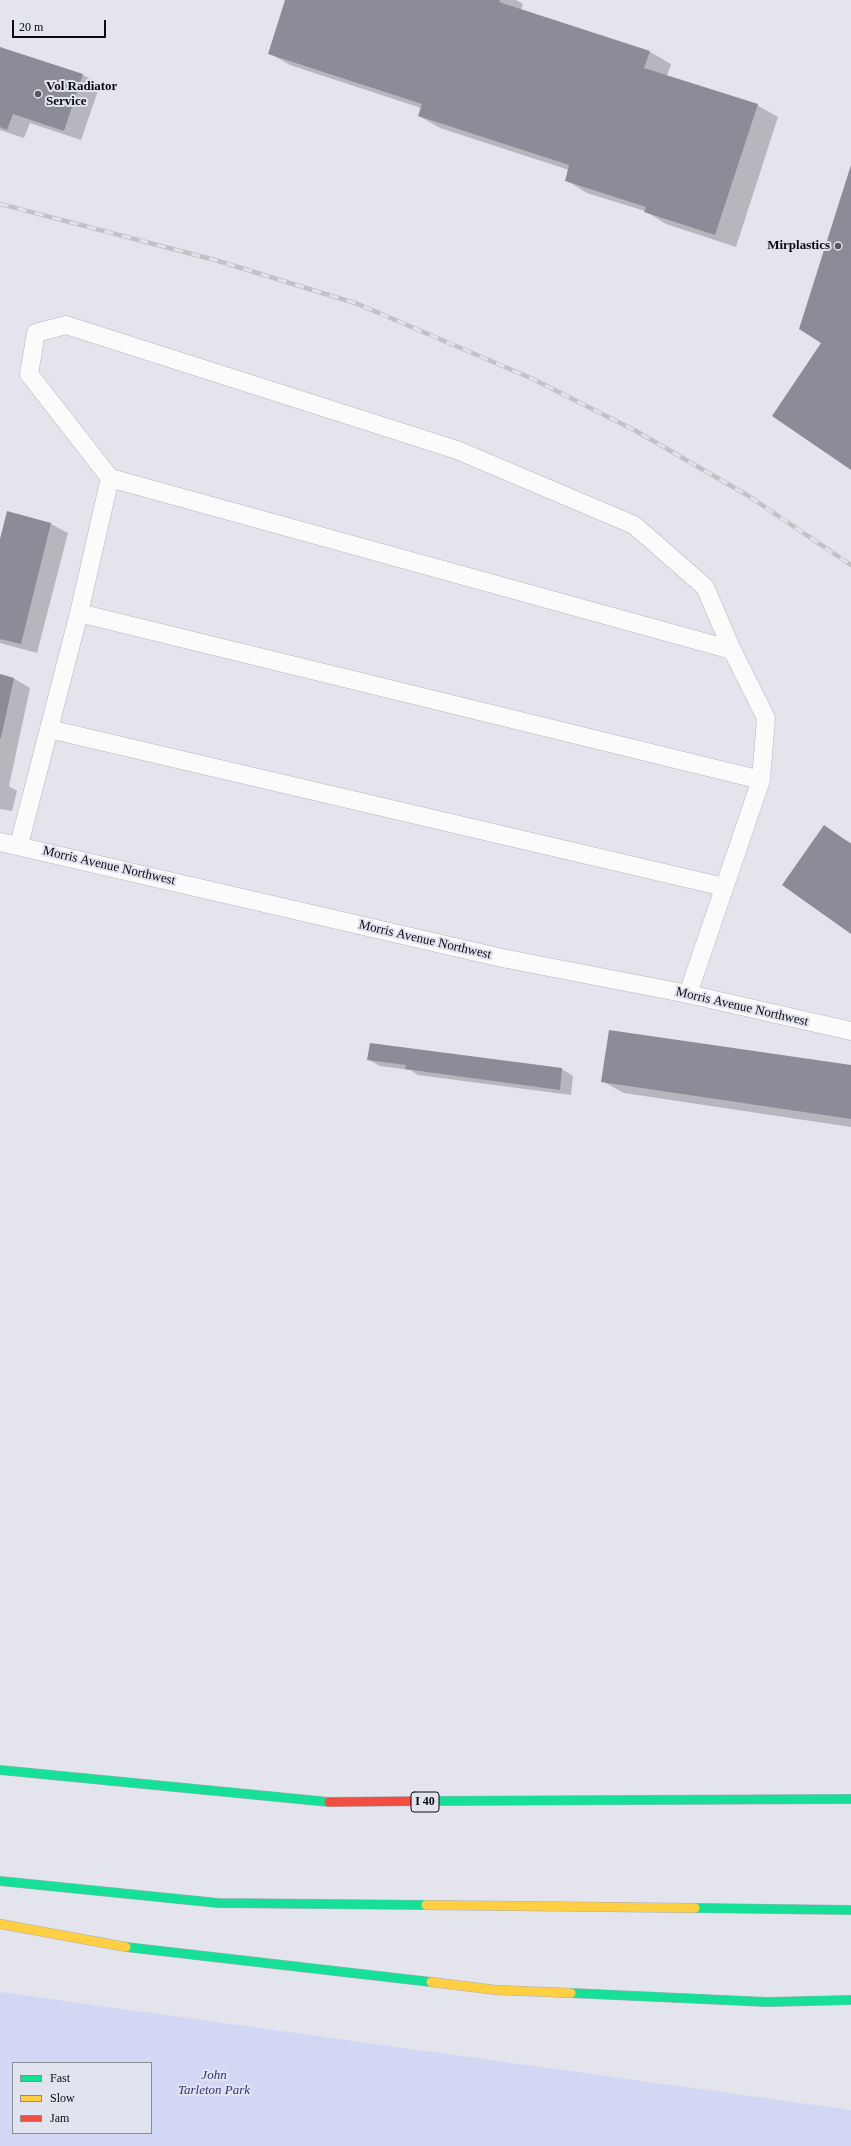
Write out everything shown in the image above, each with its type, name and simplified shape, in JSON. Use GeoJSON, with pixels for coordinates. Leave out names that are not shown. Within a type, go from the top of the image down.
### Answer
{"type":"FeatureCollection","features":[{"type":"Feature","properties":{"kind":"highway","name":"I 40"},"geometry":{"type":"LineString","coordinates":[[0,1770],[316,1802],[851,1799]]}},
{"type":"Feature","properties":{"kind":"highway"},"geometry":{"type":"LineString","coordinates":[[0,1881],[218,1903],[851,1910]]}},
{"type":"Feature","properties":{"kind":"highway"},"geometry":{"type":"LineString","coordinates":[[0,1924],[108,1945],[496,1990],[767,2002],[851,2000]]}},
{"type":"Feature","properties":{"kind":"lane"},"geometry":{"type":"LineString","coordinates":[[688,994],[761,780],[766,718],[732,650],[705,587],[634,525],[457,450],[66,325],[36,334],[29,374],[110,478],[732,650]]}},
{"type":"Feature","properties":{"kind":"lane"},"geometry":{"type":"LineString","coordinates":[[19,845],[78,613],[110,478]]}},
{"type":"Feature","properties":{"kind":"lane"},"geometry":{"type":"LineString","coordinates":[[78,613],[761,780]]}},
{"type":"Feature","properties":{"kind":"lane"},"geometry":{"type":"LineString","coordinates":[[48,730],[724,887]]}},
{"type":"Feature","properties":{"kind":"lane","name":"Morris Avenue Northwest"},"geometry":{"type":"LineString","coordinates":[[0,842],[19,845],[502,958],[688,994],[851,1031]]}},
{"type":"Feature","properties":{"kind":"green space","name":"John Tarleton Park"},"geometry":{"type":"Polygon","coordinates":[[[0,1992],[851,2110],[851,2146],[0,2146],[0,1992]]]}},
{"type":"Feature","properties":{"kind":"building"},"geometry":{"type":"Polygon","coordinates":[[[285,0],[500,0],[499,2],[650,51],[644,68],[758,104],[715,235],[644,212],[646,207],[565,181],[569,165],[418,116],[422,104],[268,54],[285,0]]]}},
{"type":"Feature","properties":{"kind":"building","name":"Vol Radiator Service"},"geometry":{"type":"Polygon","coordinates":[[[0,47],[83,74],[64,131],[13,114],[7,130],[0,127],[0,47]]]}},
{"type":"Feature","properties":{"kind":"building","name":"Mirplastics"},"geometry":{"type":"Polygon","coordinates":[[[851,165],[851,470],[772,416],[821,343],[799,329],[851,165]]]}},
{"type":"Feature","properties":{"kind":"building"},"geometry":{"type":"Polygon","coordinates":[[[7,511],[51,523],[21,644],[0,639],[0,539],[7,511]]]}},
{"type":"Feature","properties":{"kind":"building"},"geometry":{"type":"Polygon","coordinates":[[[0,674],[14,678],[1,738],[0,738],[0,674]]]}},
{"type":"Feature","properties":{"kind":"building"},"geometry":{"type":"Polygon","coordinates":[[[824,825],[851,844],[851,934],[782,885],[824,825]]]}},
{"type":"Feature","properties":{"kind":"building"},"geometry":{"type":"Polygon","coordinates":[[[609,1030],[851,1065],[851,1119],[601,1082],[609,1030]]]}},
{"type":"Feature","properties":{"kind":"building"},"geometry":{"type":"Polygon","coordinates":[[[370,1043],[562,1068],[560,1090],[405,1069],[406,1065],[367,1060],[370,1043]]]}},
{"type":"Feature","properties":{"kind":"railway"},"geometry":{"type":"LineString","coordinates":[[0,204],[215,260],[358,304],[533,379],[636,431],[747,495],[851,565]]}},
{"type":"Feature","properties":{"kind":"traffic: fast"},"geometry":{"type":"LineString","coordinates":[[0,1770],[329,1802]]}},
{"type":"Feature","properties":{"kind":"traffic: fast"},"geometry":{"type":"LineString","coordinates":[[429,1801],[851,1799]]}},
{"type":"Feature","properties":{"kind":"traffic: fast"},"geometry":{"type":"LineString","coordinates":[[0,1881],[218,1903],[426,1905]]}},
{"type":"Feature","properties":{"kind":"traffic: fast"},"geometry":{"type":"LineString","coordinates":[[695,1908],[851,1910]]}},
{"type":"Feature","properties":{"kind":"traffic: fast"},"geometry":{"type":"LineString","coordinates":[[126,1947],[431,1982]]}},
{"type":"Feature","properties":{"kind":"traffic: fast"},"geometry":{"type":"LineString","coordinates":[[571,1993],[767,2002],[851,2000]]}},
{"type":"Feature","properties":{"kind":"traffic: slow"},"geometry":{"type":"LineString","coordinates":[[426,1905],[695,1908]]}},
{"type":"Feature","properties":{"kind":"traffic: slow"},"geometry":{"type":"LineString","coordinates":[[0,1924],[126,1947]]}},
{"type":"Feature","properties":{"kind":"traffic: slow"},"geometry":{"type":"LineString","coordinates":[[431,1982],[496,1990],[571,1993]]}},
{"type":"Feature","properties":{"kind":"traffic: jam"},"geometry":{"type":"LineString","coordinates":[[329,1802],[429,1801]]}},
{"type":"Feature","properties":{"kind":"place","name":"Vol Radiator Service"},"geometry":{"type":"Point","coordinates":[38,94]}},
{"type":"Feature","properties":{"kind":"place","name":"Mirplastics"},"geometry":{"type":"Point","coordinates":[838,246]}}]}
